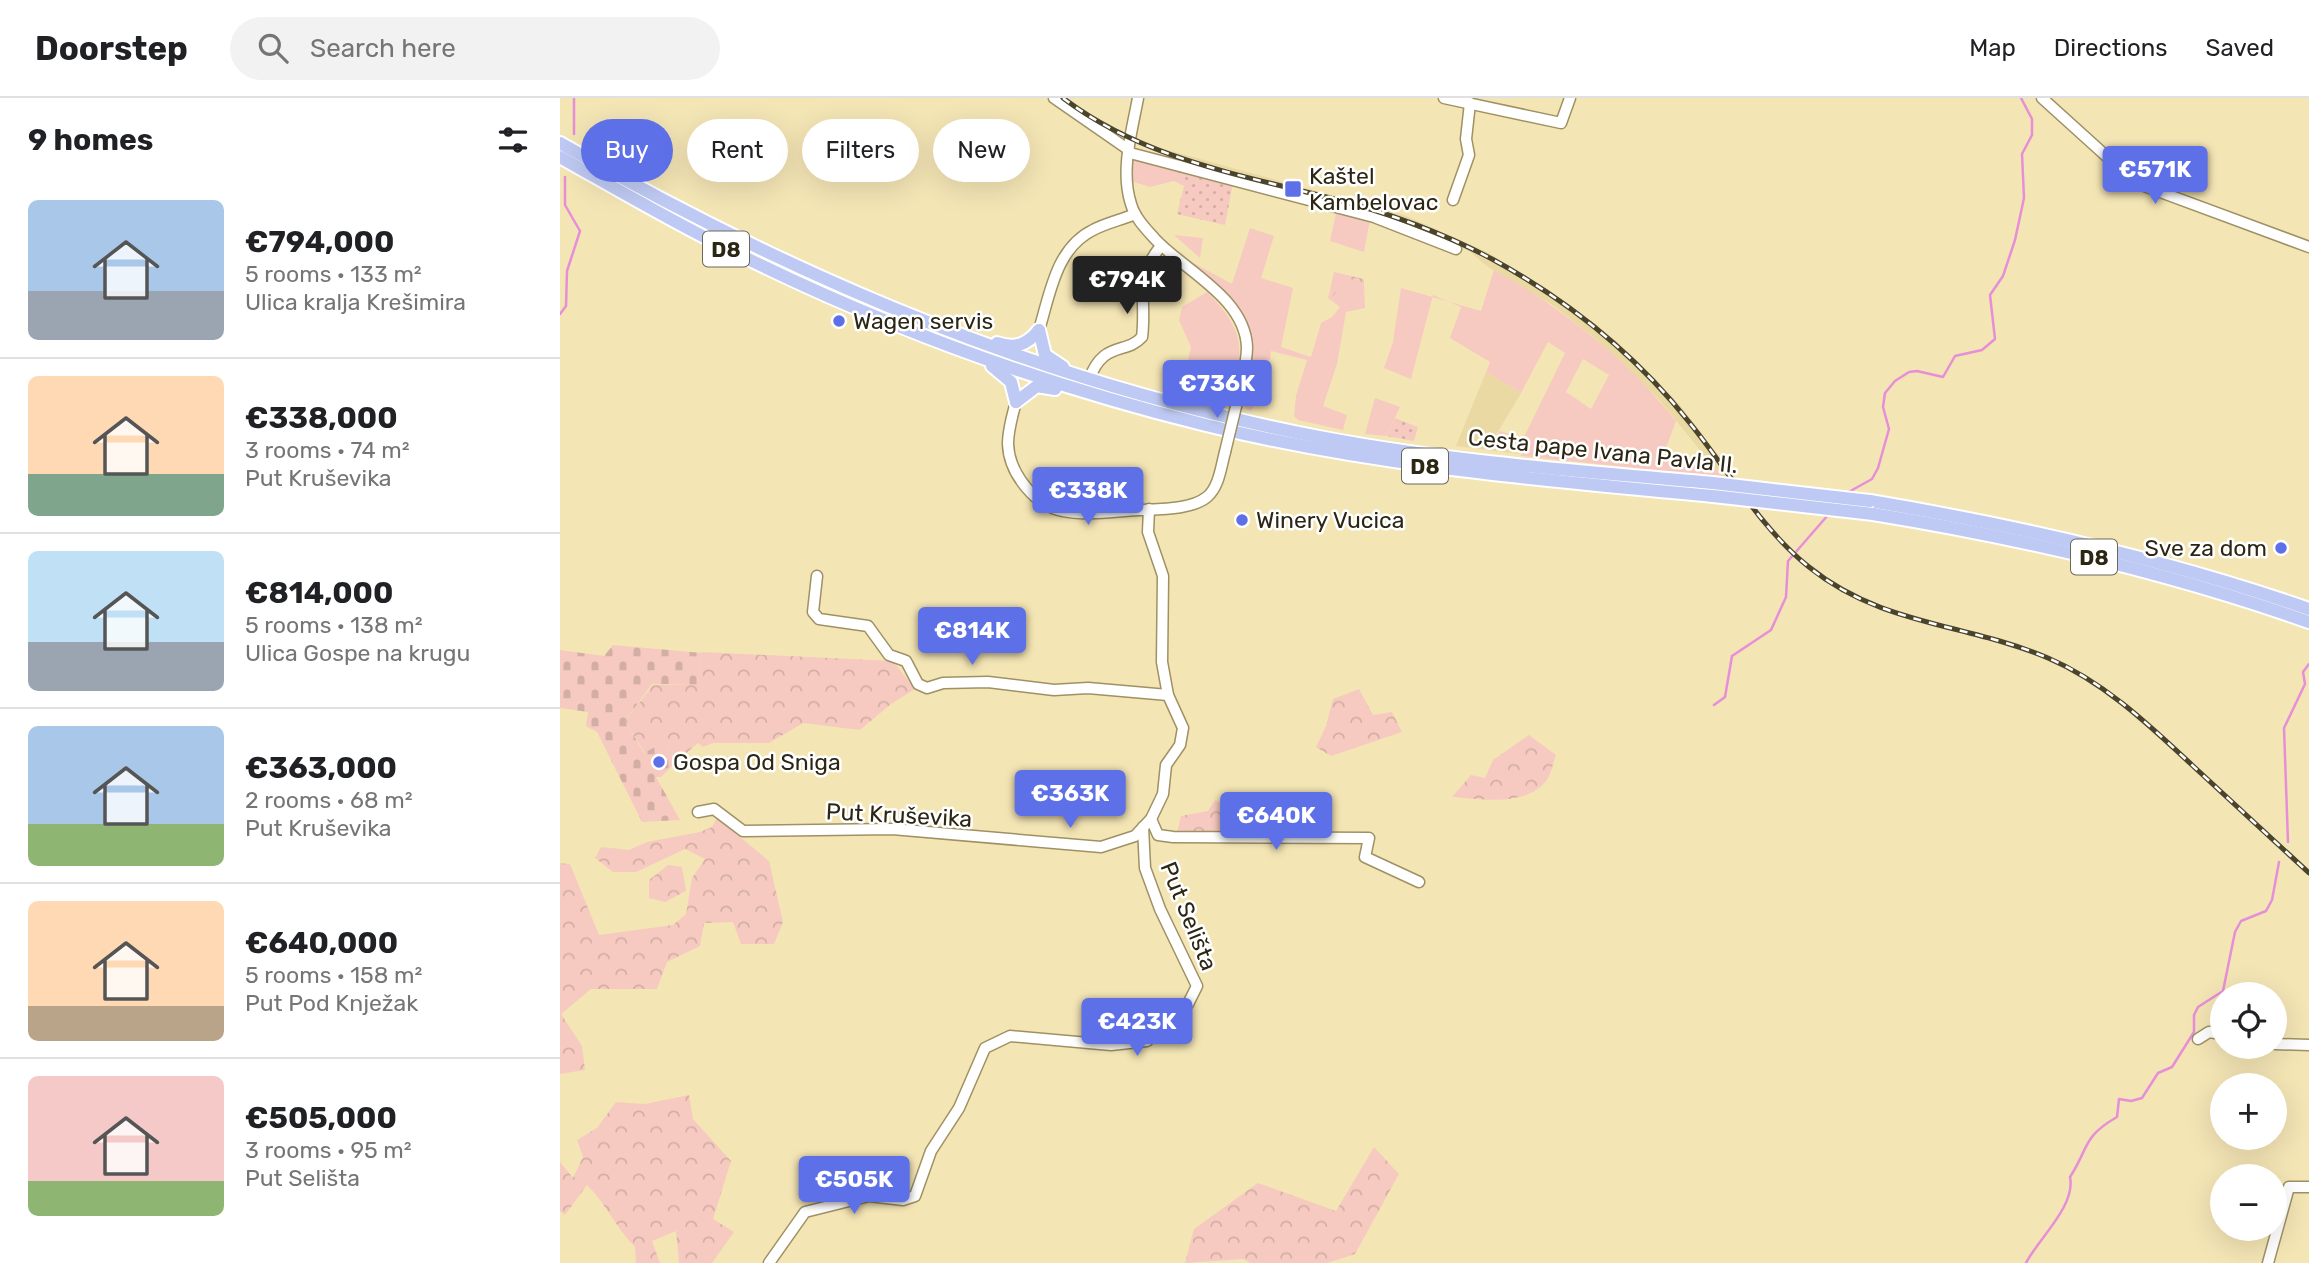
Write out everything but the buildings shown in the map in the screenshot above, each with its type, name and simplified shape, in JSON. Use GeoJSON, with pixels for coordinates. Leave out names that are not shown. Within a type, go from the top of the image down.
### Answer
{"type":"FeatureCollection","features":[{"type":"Feature","properties":{"kind":"main road","name":"Cesta pape Ivana Pavla II."},"geometry":{"type":"LineString","coordinates":[[560,143],[757,250],[866,299],[978,343],[1089,380],[1206,412],[1358,443],[1979,520],[2176,566],[2309,609]]}},
{"type":"Feature","properties":{"kind":"main road","name":"Cesta pape Ivana Pavla II."},"geometry":{"type":"LineString","coordinates":[[560,157],[724,247],[808,288],[981,357],[1076,389],[1208,426],[1342,454],[1499,475],[1713,489]]}},
{"type":"Feature","properties":{"kind":"main road"},"geometry":{"type":"LineString","coordinates":[[978,343],[1018,346],[1032,339],[1039,330]]}},
{"type":"Feature","properties":{"kind":"main road"},"geometry":{"type":"LineString","coordinates":[[1039,330],[1045,355],[1071,374]]}},
{"type":"Feature","properties":{"kind":"main road"},"geometry":{"type":"LineString","coordinates":[[981,357],[1006,376],[1014,388],[1016,402],[1037,386],[1076,389]]}},
{"type":"Feature","properties":{"kind":"main road","name":"Cesta pape Ivana Pavla II."},"geometry":{"type":"LineString","coordinates":[[1871,508],[2089,556],[2225,594],[2309,622]]}},
{"type":"Feature","properties":{"kind":"street"},"geometry":{"type":"LineString","coordinates":[[1054,98],[1129,151],[1374,217],[1457,248]]}},
{"type":"Feature","properties":{"kind":"street"},"geometry":{"type":"LineString","coordinates":[[1016,402],[1010,420],[1008,446],[1014,469],[1030,492],[1059,511],[1072,513],[1195,504],[1208,496],[1216,485],[1247,350],[1239,319],[1219,296],[1161,246],[1135,214],[1127,184],[1129,151],[1138,98]]}},
{"type":"Feature","properties":{"kind":"street"},"geometry":{"type":"LineString","coordinates":[[1444,98],[1470,103],[1492,102],[1561,123],[1570,98]]}},
{"type":"Feature","properties":{"kind":"street"},"geometry":{"type":"LineString","coordinates":[[2042,98],[2136,183],[2309,247]]}},
{"type":"Feature","properties":{"kind":"street"},"geometry":{"type":"LineString","coordinates":[[1453,200],[1469,155],[1466,139],[1470,103]]}},
{"type":"Feature","properties":{"kind":"street"},"geometry":{"type":"LineString","coordinates":[[1039,330],[1060,262],[1068,250],[1096,228],[1135,214]]}},
{"type":"Feature","properties":{"kind":"street"},"geometry":{"type":"LineString","coordinates":[[1089,380],[1093,369],[1105,355],[1123,345],[1137,342],[1142,337],[1142,281],[1150,260],[1161,246]]}},
{"type":"Feature","properties":{"kind":"street","name":"Put Kruševika"},"geometry":{"type":"LineString","coordinates":[[698,812],[715,809],[743,831],[892,829],[1101,847],[1135,836],[1151,819],[1163,794],[1166,765],[1180,745],[1183,728],[1168,695],[1162,662],[1163,576],[1148,532],[1149,509]]}},
{"type":"Feature","properties":{"kind":"street"},"geometry":{"type":"LineString","coordinates":[[817,576],[813,612],[819,619],[868,626],[889,655],[905,661],[918,684],[927,688],[943,683],[988,682],[1054,690],[1088,688],[1168,695]]}},
{"type":"Feature","properties":{"kind":"street"},"geometry":{"type":"LineString","coordinates":[[1151,819],[1158,835],[1173,837],[1369,838],[1366,857],[1419,882]]}},
{"type":"Feature","properties":{"kind":"street","name":"Put Selišta"},"geometry":{"type":"LineString","coordinates":[[769,1263],[805,1212],[869,1196],[903,1200],[915,1196],[931,1151],[959,1108],[985,1048],[1010,1036],[1111,1045],[1147,1041],[1188,1004],[1197,986],[1160,908],[1146,868],[1143,827]]}},
{"type":"Feature","properties":{"kind":"street"},"geometry":{"type":"LineString","coordinates":[[2198,1039],[2210,1032]]}},
{"type":"Feature","properties":{"kind":"street"},"geometry":{"type":"LineString","coordinates":[[2287,1044],[2309,1045]]}},
{"type":"Feature","properties":{"kind":"street"},"geometry":{"type":"LineString","coordinates":[[2268,1263],[2289,1187],[2309,1187]]}},
{"type":"Feature","properties":{"kind":"shaded area"},"geometry":{"type":"Polygon","coordinates":[[[1164,149],[1404,215],[1489,253],[1564,301],[1629,354],[1680,405],[1737,480],[1722,477],[1656,396],[1596,339],[1554,306],[1488,267],[1469,251],[1439,238],[1167,161],[1164,149]]]}},
{"type":"Feature","properties":{"kind":"shaded area"},"geometry":{"type":"Polygon","coordinates":[[[1486,372],[1521,393],[1496,435],[1521,449],[1520,454],[1456,446],[1486,372]]]}},
{"type":"Feature","properties":{"kind":"green space"},"geometry":{"type":"Polygon","coordinates":[[[1133,158],[1175,168],[1174,181],[1150,187],[1131,181],[1133,158]]]}},
{"type":"Feature","properties":{"kind":"green space"},"geometry":{"type":"Polygon","coordinates":[[[1175,168],[1233,183],[1225,225],[1177,214],[1184,186],[1174,181],[1175,168]]]}},
{"type":"Feature","properties":{"kind":"green space"},"geometry":{"type":"Polygon","coordinates":[[[1337,209],[1370,219],[1364,252],[1330,241],[1337,209]]]}},
{"type":"Feature","properties":{"kind":"green space"},"geometry":{"type":"Polygon","coordinates":[[[1250,228],[1274,236],[1261,278],[1293,288],[1281,347],[1311,357],[1321,323],[1332,317],[1340,307],[1328,298],[1330,290],[1333,295],[1349,278],[1364,286],[1365,308],[1346,312],[1337,364],[1323,406],[1347,415],[1343,430],[1298,420],[1294,416],[1296,396],[1307,360],[1271,351],[1266,388],[1251,411],[1243,404],[1251,354],[1246,321],[1225,293],[1188,260],[1232,284],[1250,228]]]}},
{"type":"Feature","properties":{"kind":"green space"},"geometry":{"type":"Polygon","coordinates":[[[1174,235],[1203,238],[1200,258],[1174,235]]]}},
{"type":"Feature","properties":{"kind":"green space"},"geometry":{"type":"Polygon","coordinates":[[[1494,270],[1545,301],[1615,356],[1676,421],[1663,456],[1674,461],[1702,462],[1705,456],[1722,477],[1521,456],[1521,449],[1510,448],[1511,441],[1496,436],[1500,431],[1523,439],[1565,353],[1548,342],[1521,393],[1486,372],[1490,362],[1450,338],[1461,307],[1449,302],[1481,311],[1494,270]],[[1583,359],[1566,392],[1591,409],[1609,375],[1583,359]]]}},
{"type":"Feature","properties":{"kind":"green space"},"geometry":{"type":"Polygon","coordinates":[[[1334,272],[1364,279],[1364,286],[1349,278],[1333,296],[1330,290],[1334,272]]]}},
{"type":"Feature","properties":{"kind":"green space"},"geometry":{"type":"Polygon","coordinates":[[[1401,288],[1432,297],[1411,379],[1384,368],[1393,342],[1401,288]]]}},
{"type":"Feature","properties":{"kind":"green space"},"geometry":{"type":"Polygon","coordinates":[[[1207,292],[1230,320],[1239,346],[1237,373],[1225,408],[1181,391],[1191,347],[1179,320],[1182,307],[1207,292]]]}},
{"type":"Feature","properties":{"kind":"green space"},"geometry":{"type":"Polygon","coordinates":[[[1375,398],[1400,407],[1386,436],[1365,434],[1375,398]]]}},
{"type":"Feature","properties":{"kind":"green space"},"geometry":{"type":"Polygon","coordinates":[[[1395,418],[1418,427],[1414,441],[1386,436],[1395,418]]]}},
{"type":"Feature","properties":{"kind":"green space"},"geometry":{"type":"Polygon","coordinates":[[[613,645],[702,653],[698,685],[652,684],[625,721],[644,753],[664,742],[676,762],[661,777],[656,777],[680,820],[642,822],[597,732],[586,726],[588,712],[560,708],[560,650],[604,656],[613,645]]]}},
{"type":"Feature","properties":{"kind":"green space"},"geometry":{"type":"Polygon","coordinates":[[[702,652],[893,661],[915,689],[891,704],[860,730],[803,723],[769,743],[713,743],[703,747],[698,743],[676,762],[664,742],[645,753],[625,721],[653,685],[698,685],[702,652]]]}},
{"type":"Feature","properties":{"kind":"green space"},"geometry":{"type":"Polygon","coordinates":[[[1359,689],[1373,715],[1392,712],[1402,732],[1331,756],[1316,747],[1326,726],[1333,699],[1359,689]]]}},
{"type":"Feature","properties":{"kind":"green space"},"geometry":{"type":"Polygon","coordinates":[[[1529,735],[1556,755],[1548,778],[1537,789],[1527,795],[1502,800],[1452,797],[1471,775],[1485,778],[1493,760],[1529,735]]]}},
{"type":"Feature","properties":{"kind":"green space"},"geometry":{"type":"Polygon","coordinates":[[[1215,800],[1238,811],[1228,830],[1177,833],[1181,816],[1208,811],[1215,800]]]}},
{"type":"Feature","properties":{"kind":"green space"},"geometry":{"type":"Polygon","coordinates":[[[717,818],[769,861],[783,922],[774,944],[741,944],[733,922],[704,923],[700,946],[667,962],[657,989],[591,989],[561,1014],[582,1046],[585,1070],[560,1074],[560,863],[570,864],[599,935],[673,925],[686,914],[692,878],[705,859],[685,849],[636,872],[613,872],[595,858],[601,847],[629,850],[647,842],[700,832],[712,827],[717,818]]]}},
{"type":"Feature","properties":{"kind":"green space"},"geometry":{"type":"Polygon","coordinates":[[[668,865],[682,867],[686,891],[665,902],[649,898],[649,880],[668,865]]]}},
{"type":"Feature","properties":{"kind":"green space"},"geometry":{"type":"Polygon","coordinates":[[[689,1095],[693,1119],[731,1161],[713,1219],[734,1232],[712,1263],[679,1263],[676,1231],[652,1241],[660,1263],[636,1263],[635,1247],[587,1185],[565,1215],[560,1211],[560,1162],[573,1178],[583,1157],[577,1140],[597,1128],[616,1102],[645,1104],[689,1095]]]}},
{"type":"Feature","properties":{"kind":"green space"},"geometry":{"type":"Polygon","coordinates":[[[1374,1147],[1399,1174],[1355,1254],[1327,1263],[1250,1263],[1244,1259],[1185,1263],[1194,1229],[1258,1183],[1336,1211],[1374,1147]]]}},
{"type":"Feature","properties":{"kind":"waterway"},"geometry":{"type":"LineString","coordinates":[[574,98],[574,134]]}},
{"type":"Feature","properties":{"kind":"waterway"},"geometry":{"type":"LineString","coordinates":[[1845,494],[1872,479],[1878,468],[1889,429],[1883,407],[1885,393],[1895,381],[1909,372],[1917,371],[1943,377],[1955,356],[1982,350],[1995,339],[1990,295],[2003,276],[2015,240],[2024,198],[2022,154],[2032,135],[2032,119],[2021,98]]}},
{"type":"Feature","properties":{"kind":"waterway"},"geometry":{"type":"LineString","coordinates":[[560,314],[566,306],[567,271],[580,231],[565,205],[565,177]]}},
{"type":"Feature","properties":{"kind":"waterway"},"geometry":{"type":"LineString","coordinates":[[1714,705],[1725,697],[1732,656],[1771,630],[1786,597],[1788,561],[1828,515]]}},
{"type":"Feature","properties":{"kind":"waterway"},"geometry":{"type":"LineString","coordinates":[[2288,842],[2284,728],[2305,684],[2303,672],[2309,664]]}},
{"type":"Feature","properties":{"kind":"waterway"},"geometry":{"type":"LineString","coordinates":[[2026,1263],[2062,1211],[2070,1188],[2070,1177],[2087,1144],[2098,1131],[2117,1117],[2119,1099],[2131,1101],[2142,1098],[2158,1073],[2172,1067],[2194,1032],[2194,1015],[2198,1007],[2223,991],[2235,932],[2241,921],[2266,911],[2272,900],[2279,862]]}},
{"type":"Feature","properties":{"kind":"railway"},"geometry":{"type":"LineString","coordinates":[[1063,98],[1093,119],[1158,150],[1225,172],[1392,216],[1453,240],[1520,275],[1599,331],[1646,374],[1689,422],[1775,535],[1809,567],[1866,601],[1925,622],[2017,646],[2048,658],[2088,679],[2142,719],[2309,873]]}},
{"type":"Feature","properties":{"kind":"place","name":"Kaštel Kambelovac"},"geometry":{"type":"Point","coordinates":[1293,189]}},
{"type":"Feature","properties":{"kind":"place","name":"Wagen servis"},"geometry":{"type":"Point","coordinates":[839,321]}},
{"type":"Feature","properties":{"kind":"place","name":"Winery Vucica"},"geometry":{"type":"Point","coordinates":[1242,520]}},
{"type":"Feature","properties":{"kind":"place","name":"Sve za dom"},"geometry":{"type":"Point","coordinates":[2281,548]}},
{"type":"Feature","properties":{"kind":"place","name":"Gospa Od Sniga"},"geometry":{"type":"Point","coordinates":[659,762]}}]}
